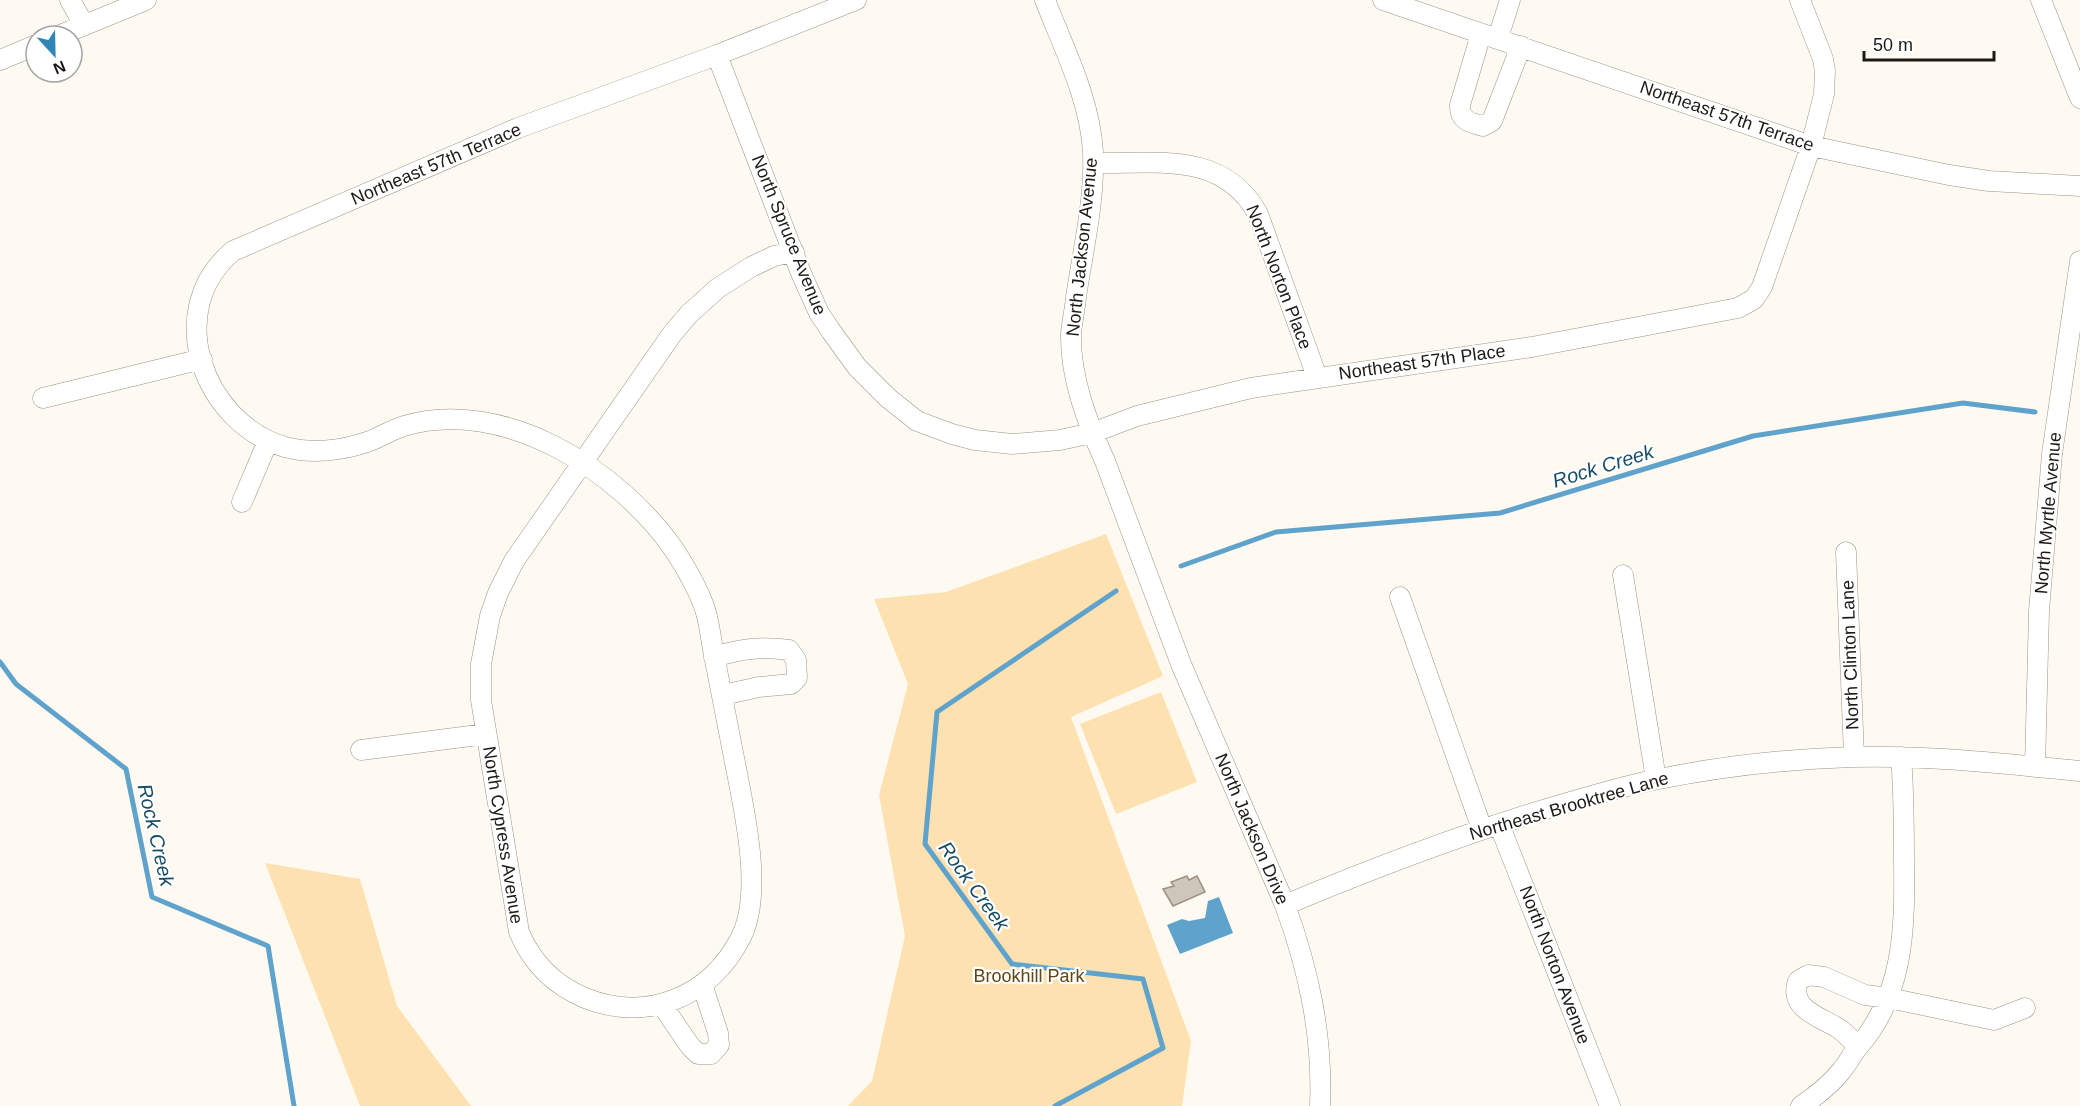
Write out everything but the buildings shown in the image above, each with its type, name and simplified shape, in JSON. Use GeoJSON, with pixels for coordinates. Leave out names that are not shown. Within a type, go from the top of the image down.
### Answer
{"type":"FeatureCollection","features":[{"type":"Feature","properties":{"kind":"street"},"geometry":{"type":"LineString","coordinates":[[69,0],[83,24]]}},
{"type":"Feature","properties":{"kind":"street"},"geometry":{"type":"LineString","coordinates":[[84,26],[146,0]]}},
{"type":"Feature","properties":{"kind":"street","name":"Northeast 57th Terrace"},"geometry":{"type":"LineString","coordinates":[[714,657],[705,608],[677,554],[639,506],[604,476],[529,435],[504,426],[479,421],[454,419],[403,426],[367,442],[342,449],[316,451],[290,448],[268,441],[242,425],[219,400],[209,381],[197,341],[198,307],[205,285],[217,267],[233,251],[518,128],[717,55],[856,0]]}},
{"type":"Feature","properties":{"kind":"street","name":"North Jackson Avenue"},"geometry":{"type":"LineString","coordinates":[[1045,0],[1082,92],[1090,126],[1093,163],[1092,186],[1071,334],[1074,366],[1080,397],[1092,433],[1143,562]]}},
{"type":"Feature","properties":{"kind":"street","name":"Northeast 57th Terrace"},"geometry":{"type":"LineString","coordinates":[[1383,0],[1811,146],[1949,175],[1989,181],[2080,186]]}},
{"type":"Feature","properties":{"kind":"street"},"geometry":{"type":"LineString","coordinates":[[1510,0],[1490,36],[1460,105],[1459,111],[1463,119],[1471,124],[1483,126],[1492,121],[1521,46]]}},
{"type":"Feature","properties":{"kind":"street"},"geometry":{"type":"LineString","coordinates":[[1800,0],[1820,48],[1825,71],[1824,94],[1811,146]]}},
{"type":"Feature","properties":{"kind":"street"},"geometry":{"type":"LineString","coordinates":[[2041,0],[2080,98]]}},
{"type":"Feature","properties":{"kind":"street"},"geometry":{"type":"LineString","coordinates":[[0,60],[24,50]]}},
{"type":"Feature","properties":{"kind":"street","name":"North Spruce Avenue"},"geometry":{"type":"LineString","coordinates":[[717,55],[805,283],[819,313],[843,350],[872,383],[917,421],[975,440],[1012,444],[1060,440],[1092,433]]}},
{"type":"Feature","properties":{"kind":"street","name":"Northeast 57th Place"},"geometry":{"type":"LineString","coordinates":[[1092,433],[1137,416],[1251,388],[1532,347],[1738,308],[1754,299],[1762,287],[1811,146]]}},
{"type":"Feature","properties":{"kind":"street","name":"North Norton Place"},"geometry":{"type":"LineString","coordinates":[[1093,163],[1192,165],[1215,172],[1236,185],[1252,203],[1258,214],[1317,377]]}},
{"type":"Feature","properties":{"kind":"street","name":"North Cypress Avenue"},"geometry":{"type":"LineString","coordinates":[[714,657],[748,831],[752,902],[741,937],[721,968],[683,996],[662,1005],[645,1008],[622,1008],[600,1004],[559,984],[535,961],[519,932],[481,700],[481,664],[489,616],[514,561],[672,334],[689,314],[718,288],[751,267],[774,256],[794,252]]}},
{"type":"Feature","properties":{"kind":"street","name":"North Myrtle Avenue"},"geometry":{"type":"LineString","coordinates":[[2035,767],[2039,611],[2052,454],[2080,261]]}},
{"type":"Feature","properties":{"kind":"street"},"geometry":{"type":"LineString","coordinates":[[43,398],[202,359]]}},
{"type":"Feature","properties":{"kind":"street"},"geometry":{"type":"LineString","coordinates":[[242,502],[268,441]]}},
{"type":"Feature","properties":{"kind":"street","name":"North Clinton Lane"},"geometry":{"type":"LineString","coordinates":[[1846,552],[1854,757]]}},
{"type":"Feature","properties":{"kind":"street","name":"North Jackson Drive"},"geometry":{"type":"LineString","coordinates":[[1143,562],[1181,664],[1286,905],[1299,944],[1312,994],[1319,1045],[1320,1106]]}},
{"type":"Feature","properties":{"kind":"street"},"geometry":{"type":"LineString","coordinates":[[1623,575],[1656,779]]}},
{"type":"Feature","properties":{"kind":"street","name":"North Norton Avenue"},"geometry":{"type":"LineString","coordinates":[[1400,597],[1491,827],[1610,1106]]}},
{"type":"Feature","properties":{"kind":"street"},"geometry":{"type":"LineString","coordinates":[[714,657],[739,649],[768,647],[789,650],[796,660],[797,678],[791,684],[723,694]]}},
{"type":"Feature","properties":{"kind":"street","name":"North Cypress Avenue"},"geometry":{"type":"LineString","coordinates":[[361,750],[486,734]]}},
{"type":"Feature","properties":{"kind":"street","name":"Northeast Brooktree Lane"},"geometry":{"type":"LineString","coordinates":[[1286,905],[1392,862],[1491,827],[1608,791],[1656,779],[1728,767],[1854,757],[1959,759],[2080,771]]}},
{"type":"Feature","properties":{"kind":"street"},"geometry":{"type":"LineString","coordinates":[[1802,1106],[1842,1071],[1858,1047],[1867,1039],[1889,998],[1899,966],[1906,901],[1901,757]]}},
{"type":"Feature","properties":{"kind":"street"},"geometry":{"type":"LineString","coordinates":[[1858,1047],[1843,1031],[1800,1006],[1794,992],[1798,981],[1808,975],[1824,977],[1865,996],[1889,998],[1994,1020],[2025,1008]]}},
{"type":"Feature","properties":{"kind":"street"},"geometry":{"type":"LineString","coordinates":[[662,1005],[698,1054],[711,1054],[719,1045],[718,1033],[702,984]]}},
{"type":"Feature","properties":{"kind":"green space","name":"Brookhill Park"},"geometry":{"type":"Polygon","coordinates":[[[1106,534],[1163,676],[1071,717],[1191,1041],[1182,1106],[848,1106],[872,1081],[905,936],[879,795],[908,684],[874,599],[946,592],[1106,534]]]}},
{"type":"Feature","properties":{"kind":"green space"},"geometry":{"type":"Polygon","coordinates":[[[1161,692],[1197,782],[1116,814],[1080,724],[1161,692]]]}},
{"type":"Feature","properties":{"kind":"green space"},"geometry":{"type":"Polygon","coordinates":[[[265,863],[360,879],[397,1006],[471,1106],[360,1106],[265,863]]]}},
{"type":"Feature","properties":{"kind":"water"},"geometry":{"type":"Polygon","coordinates":[[[1219,897],[1233,933],[1180,954],[1167,925],[1182,919],[1189,921],[1205,918],[1208,901],[1219,897]]]}},
{"type":"Feature","properties":{"kind":"waterway","name":"Rock Creek"},"geometry":{"type":"LineString","coordinates":[[1181,566],[1276,532],[1500,513],[1753,436],[1963,403],[2035,412]]}},
{"type":"Feature","properties":{"kind":"waterway","name":"Rock Creek"},"geometry":{"type":"LineString","coordinates":[[1055,1106],[1163,1048],[1143,979],[1012,964],[925,844],[937,712],[1116,591]]}},
{"type":"Feature","properties":{"kind":"waterway","name":"Rock Creek"},"geometry":{"type":"LineString","coordinates":[[0,662],[16,684],[126,769],[152,897],[268,946],[294,1106]]}}]}
